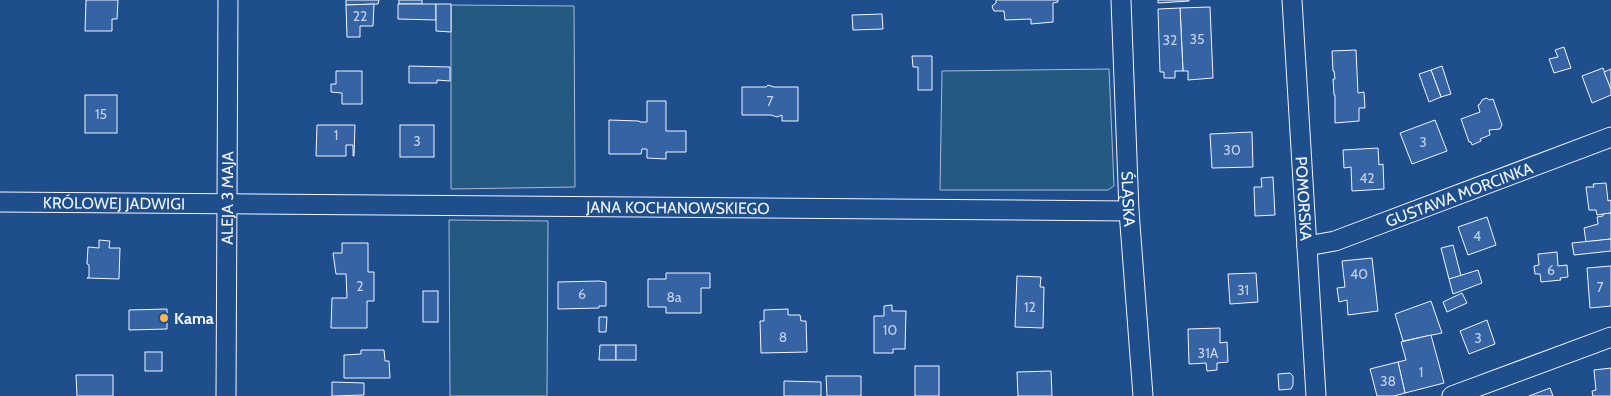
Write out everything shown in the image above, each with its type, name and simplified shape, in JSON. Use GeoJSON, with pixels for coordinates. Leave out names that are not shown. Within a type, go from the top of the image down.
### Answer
{"type":"FeatureCollection","features":[{"type":"Feature","properties":{"kind":"street","name":"ALEJA 3 MAJA"},"geometry":{"type":"LineString","coordinates":[[226,396],[228,0]]}},
{"type":"Feature","properties":{"kind":"street","name":"ŚLĄSKA"},"geometry":{"type":"LineString","coordinates":[[1121,0],[1129,211],[1143,396]]}},
{"type":"Feature","properties":{"kind":"street","name":"POMORSKA"},"geometry":{"type":"LineString","coordinates":[[1292,0],[1316,396]]}},
{"type":"Feature","properties":{"kind":"street","name":"GUSTAWA MORCINKA"},"geometry":{"type":"LineString","coordinates":[[1306,246],[1335,241],[1611,137]]}},
{"type":"Feature","properties":{"kind":"street","name":"KRÓLOWEJ JADWIGI"},"geometry":{"type":"LineString","coordinates":[[0,202],[226,204]]}},
{"type":"Feature","properties":{"kind":"street","name":"JANA KOCHANOWSKIEGO"},"geometry":{"type":"LineString","coordinates":[[226,204],[1129,211]]}},
{"type":"Feature","properties":{"kind":"street"},"geometry":{"type":"LineString","coordinates":[[1452,396],[1611,337]]}},
{"type":"Feature","properties":{"kind":"shaded area"},"geometry":{"type":"Polygon","coordinates":[[[451,5],[574,6],[575,187],[451,189],[451,5]]]}},
{"type":"Feature","properties":{"kind":"shaded area"},"geometry":{"type":"Polygon","coordinates":[[[1109,69],[1114,186],[1108,190],[940,190],[942,71],[1109,69]]]}},
{"type":"Feature","properties":{"kind":"shaded area"},"geometry":{"type":"Polygon","coordinates":[[[449,220],[548,221],[547,396],[450,396],[449,220]]]}},
{"type":"Feature","properties":{"kind":"building"},"geometry":{"type":"Polygon","coordinates":[[[86,0],[118,0],[117,19],[112,19],[112,31],[85,31],[86,0]]]}},
{"type":"Feature","properties":{"kind":"building"},"geometry":{"type":"Polygon","coordinates":[[[346,0],[379,0],[378,4],[346,5],[346,0]]]}},
{"type":"Feature","properties":{"kind":"building"},"geometry":{"type":"Polygon","coordinates":[[[399,0],[422,0],[422,4],[399,4],[399,0]]]}},
{"type":"Feature","properties":{"kind":"building"},"geometry":{"type":"Polygon","coordinates":[[[996,0],[1058,0],[1058,2],[1053,3],[1053,22],[1031,24],[1031,19],[1005,20],[1004,11],[994,11],[993,9],[992,6],[996,3],[996,0]]]}},
{"type":"Feature","properties":{"kind":"building"},"geometry":{"type":"Polygon","coordinates":[[[1158,0],[1189,0],[1189,1],[1158,3],[1158,0]]]}},
{"type":"Feature","properties":{"kind":"building"},"geometry":{"type":"Polygon","coordinates":[[[374,4],[373,26],[360,26],[360,37],[347,37],[346,5],[374,4]]]}},
{"type":"Feature","properties":{"kind":"building"},"geometry":{"type":"Polygon","coordinates":[[[398,4],[436,4],[436,20],[398,19],[398,4]]]}},
{"type":"Feature","properties":{"kind":"building"},"geometry":{"type":"Polygon","coordinates":[[[436,4],[451,4],[451,32],[436,31],[436,4]]]}},
{"type":"Feature","properties":{"kind":"building"},"geometry":{"type":"Polygon","coordinates":[[[1210,7],[1213,78],[1188,80],[1188,71],[1183,71],[1180,8],[1210,7]]]}},
{"type":"Feature","properties":{"kind":"building"},"geometry":{"type":"Polygon","coordinates":[[[1180,8],[1183,71],[1175,71],[1175,78],[1164,78],[1164,72],[1160,72],[1158,9],[1180,8]]]}},
{"type":"Feature","properties":{"kind":"building"},"geometry":{"type":"Polygon","coordinates":[[[882,14],[883,29],[853,30],[852,15],[882,14]]]}},
{"type":"Feature","properties":{"kind":"building"},"geometry":{"type":"Polygon","coordinates":[[[1564,47],[1571,68],[1554,73],[1549,59],[1558,57],[1555,50],[1564,47]]]}},
{"type":"Feature","properties":{"kind":"building"},"geometry":{"type":"Polygon","coordinates":[[[1356,50],[1358,93],[1364,92],[1365,108],[1359,108],[1359,121],[1335,123],[1333,79],[1335,79],[1332,51],[1356,50]]]}},
{"type":"Feature","properties":{"kind":"building"},"geometry":{"type":"Polygon","coordinates":[[[912,56],[932,56],[932,90],[918,90],[918,67],[913,67],[912,56]]]}},
{"type":"Feature","properties":{"kind":"building"},"geometry":{"type":"Polygon","coordinates":[[[409,66],[450,67],[450,81],[437,80],[437,83],[409,83],[409,66]]]}},
{"type":"Feature","properties":{"kind":"building"},"geometry":{"type":"Polygon","coordinates":[[[1442,66],[1451,94],[1441,97],[1431,70],[1442,66]]]}},
{"type":"Feature","properties":{"kind":"building"},"geometry":{"type":"Polygon","coordinates":[[[1603,68],[1611,89],[1611,95],[1592,103],[1582,76],[1603,68]]]}},
{"type":"Feature","properties":{"kind":"building"},"geometry":{"type":"Polygon","coordinates":[[[1611,69],[1611,89],[1604,72],[1611,69]]]}},
{"type":"Feature","properties":{"kind":"building"},"geometry":{"type":"Polygon","coordinates":[[[1431,70],[1441,97],[1429,102],[1419,74],[1431,70]]]}},
{"type":"Feature","properties":{"kind":"building"},"geometry":{"type":"Polygon","coordinates":[[[336,71],[362,71],[362,104],[342,104],[342,93],[331,92],[331,84],[336,84],[336,71]]]}},
{"type":"Feature","properties":{"kind":"building"},"geometry":{"type":"Polygon","coordinates":[[[768,85],[774,87],[798,87],[798,121],[782,121],[782,115],[777,117],[771,115],[742,115],[742,87],[766,87],[768,85]]]}},
{"type":"Feature","properties":{"kind":"building"},"geometry":{"type":"Polygon","coordinates":[[[85,95],[117,95],[117,133],[85,133],[85,95]]]}},
{"type":"Feature","properties":{"kind":"building"},"geometry":{"type":"Polygon","coordinates":[[[1486,98],[1493,99],[1502,125],[1500,129],[1489,130],[1490,135],[1472,145],[1469,142],[1461,119],[1480,112],[1478,105],[1486,98]]]}},
{"type":"Feature","properties":{"kind":"building"},"geometry":{"type":"Polygon","coordinates":[[[647,101],[666,101],[666,131],[686,131],[686,152],[666,152],[666,159],[647,158],[647,149],[642,149],[641,154],[609,154],[609,120],[647,122],[647,101]]]}},
{"type":"Feature","properties":{"kind":"building"},"geometry":{"type":"Polygon","coordinates":[[[1435,120],[1447,151],[1412,164],[1400,133],[1435,120]]]}},
{"type":"Feature","properties":{"kind":"building"},"geometry":{"type":"Polygon","coordinates":[[[317,125],[355,125],[354,156],[353,145],[346,145],[346,156],[316,156],[317,125]]]}},
{"type":"Feature","properties":{"kind":"building"},"geometry":{"type":"Polygon","coordinates":[[[400,125],[434,125],[434,157],[400,157],[400,125]]]}},
{"type":"Feature","properties":{"kind":"building"},"geometry":{"type":"Polygon","coordinates":[[[1252,132],[1253,167],[1212,168],[1210,134],[1252,132]]]}},
{"type":"Feature","properties":{"kind":"building"},"geometry":{"type":"Polygon","coordinates":[[[1378,148],[1379,165],[1383,164],[1384,189],[1352,191],[1351,167],[1344,168],[1343,150],[1378,148]]]}},
{"type":"Feature","properties":{"kind":"building"},"geometry":{"type":"Polygon","coordinates":[[[1273,177],[1275,215],[1255,216],[1254,187],[1262,187],[1261,178],[1273,177]]]}},
{"type":"Feature","properties":{"kind":"building"},"geometry":{"type":"Polygon","coordinates":[[[1606,183],[1608,201],[1611,200],[1611,213],[1597,215],[1596,210],[1589,210],[1586,187],[1594,187],[1593,184],[1606,183]]]}},
{"type":"Feature","properties":{"kind":"building"},"geometry":{"type":"Polygon","coordinates":[[[1611,213],[1611,239],[1586,242],[1584,228],[1598,224],[1597,217],[1611,213]]]}},
{"type":"Feature","properties":{"kind":"building"},"geometry":{"type":"Polygon","coordinates":[[[1487,217],[1496,245],[1468,255],[1458,227],[1487,217]]]}},
{"type":"Feature","properties":{"kind":"building"},"geometry":{"type":"Polygon","coordinates":[[[1611,239],[1611,251],[1574,255],[1572,243],[1611,239]]]}},
{"type":"Feature","properties":{"kind":"building"},"geometry":{"type":"Polygon","coordinates":[[[99,240],[110,241],[109,248],[120,248],[119,279],[87,278],[89,277],[89,265],[87,264],[88,247],[99,248],[99,240]]]}},
{"type":"Feature","properties":{"kind":"building"},"geometry":{"type":"Polygon","coordinates":[[[342,243],[368,243],[368,272],[374,272],[374,301],[367,301],[367,328],[331,328],[332,298],[347,298],[346,274],[336,274],[333,253],[342,253],[342,243]]]}},
{"type":"Feature","properties":{"kind":"building"},"geometry":{"type":"Polygon","coordinates":[[[1453,245],[1461,276],[1449,279],[1441,248],[1453,245]]]}},
{"type":"Feature","properties":{"kind":"building"},"geometry":{"type":"Polygon","coordinates":[[[1557,252],[1558,266],[1567,265],[1568,277],[1560,278],[1561,280],[1541,282],[1540,274],[1535,274],[1534,266],[1539,265],[1538,254],[1557,252]]]}},
{"type":"Feature","properties":{"kind":"building"},"geometry":{"type":"Polygon","coordinates":[[[1372,258],[1378,311],[1348,315],[1347,300],[1339,302],[1337,288],[1345,287],[1342,261],[1372,258]]]}},
{"type":"Feature","properties":{"kind":"building"},"geometry":{"type":"Polygon","coordinates":[[[1611,266],[1611,306],[1590,308],[1587,268],[1611,266]]]}},
{"type":"Feature","properties":{"kind":"building"},"geometry":{"type":"Polygon","coordinates":[[[1478,270],[1482,283],[1453,294],[1449,279],[1478,270]]]}},
{"type":"Feature","properties":{"kind":"building"},"geometry":{"type":"Polygon","coordinates":[[[666,273],[710,273],[710,288],[701,288],[701,313],[666,313],[666,307],[648,307],[648,279],[666,279],[666,273]]]}},
{"type":"Feature","properties":{"kind":"building"},"geometry":{"type":"Polygon","coordinates":[[[1256,273],[1258,302],[1230,304],[1228,274],[1256,273]]]}},
{"type":"Feature","properties":{"kind":"building"},"geometry":{"type":"Polygon","coordinates":[[[1017,276],[1041,277],[1040,287],[1044,287],[1043,328],[1015,327],[1017,276]]]}},
{"type":"Feature","properties":{"kind":"building"},"geometry":{"type":"Polygon","coordinates":[[[558,282],[606,282],[606,306],[599,306],[599,308],[558,309],[558,282]]]}},
{"type":"Feature","properties":{"kind":"building"},"geometry":{"type":"Polygon","coordinates":[[[423,291],[438,291],[438,322],[423,322],[423,291]]]}},
{"type":"Feature","properties":{"kind":"building"},"geometry":{"type":"Polygon","coordinates":[[[1462,293],[1467,303],[1447,312],[1443,302],[1462,293]]]}},
{"type":"Feature","properties":{"kind":"building"},"geometry":{"type":"Polygon","coordinates":[[[1431,301],[1442,333],[1403,341],[1395,314],[1431,301]]]}},
{"type":"Feature","properties":{"kind":"building"},"geometry":{"type":"Polygon","coordinates":[[[892,305],[892,311],[906,311],[905,349],[893,349],[893,353],[874,353],[874,316],[884,316],[884,306],[892,305]]]}},
{"type":"Feature","properties":{"kind":"building"},"geometry":{"type":"Polygon","coordinates":[[[167,309],[167,329],[129,330],[129,310],[167,309]]]}},
{"type":"Feature","properties":{"kind":"building"},"geometry":{"type":"Polygon","coordinates":[[[788,309],[788,315],[800,315],[801,321],[806,321],[807,352],[761,353],[760,321],[764,321],[764,310],[788,309]]]}},
{"type":"Feature","properties":{"kind":"building"},"geometry":{"type":"Polygon","coordinates":[[[599,317],[607,317],[606,332],[599,332],[599,317]]]}},
{"type":"Feature","properties":{"kind":"building"},"geometry":{"type":"Polygon","coordinates":[[[1487,320],[1495,344],[1469,354],[1460,331],[1487,320]]]}},
{"type":"Feature","properties":{"kind":"building"},"geometry":{"type":"Polygon","coordinates":[[[1220,328],[1220,343],[1227,342],[1228,362],[1217,363],[1217,370],[1207,371],[1206,363],[1189,364],[1188,329],[1220,328]]]}},
{"type":"Feature","properties":{"kind":"building"},"geometry":{"type":"Polygon","coordinates":[[[1431,335],[1444,383],[1405,393],[1398,362],[1406,360],[1401,342],[1431,335]]]}},
{"type":"Feature","properties":{"kind":"building"},"geometry":{"type":"Polygon","coordinates":[[[600,345],[616,345],[616,360],[599,360],[600,345]]]}},
{"type":"Feature","properties":{"kind":"building"},"geometry":{"type":"Polygon","coordinates":[[[616,345],[636,345],[636,360],[616,360],[616,345]]]}},
{"type":"Feature","properties":{"kind":"building"},"geometry":{"type":"Polygon","coordinates":[[[361,350],[384,350],[385,361],[389,361],[390,378],[344,378],[344,355],[361,354],[361,350]]]}},
{"type":"Feature","properties":{"kind":"building"},"geometry":{"type":"Polygon","coordinates":[[[145,352],[162,352],[162,371],[145,371],[145,352]]]}},
{"type":"Feature","properties":{"kind":"building"},"geometry":{"type":"Polygon","coordinates":[[[1398,362],[1405,393],[1394,396],[1377,396],[1370,369],[1398,362]]]}},
{"type":"Feature","properties":{"kind":"building"},"geometry":{"type":"Polygon","coordinates":[[[915,366],[939,366],[939,396],[915,396],[915,366]]]}},
{"type":"Feature","properties":{"kind":"building"},"geometry":{"type":"Polygon","coordinates":[[[1611,368],[1611,396],[1593,396],[1592,391],[1596,390],[1594,370],[1611,368]]]}},
{"type":"Feature","properties":{"kind":"building"},"geometry":{"type":"Polygon","coordinates":[[[1051,371],[1052,396],[1018,396],[1017,372],[1051,371]]]}},
{"type":"Feature","properties":{"kind":"building"},"geometry":{"type":"Polygon","coordinates":[[[1290,373],[1293,376],[1291,389],[1279,390],[1278,374],[1290,373]]]}},
{"type":"Feature","properties":{"kind":"building"},"geometry":{"type":"Polygon","coordinates":[[[76,375],[113,375],[113,396],[77,396],[76,375]]]}},
{"type":"Feature","properties":{"kind":"building"},"geometry":{"type":"Polygon","coordinates":[[[826,376],[861,376],[861,396],[827,396],[826,376]]]}},
{"type":"Feature","properties":{"kind":"building"},"geometry":{"type":"Polygon","coordinates":[[[784,381],[821,382],[821,396],[784,396],[784,381]]]}},
{"type":"Feature","properties":{"kind":"building"},"geometry":{"type":"Polygon","coordinates":[[[332,382],[364,383],[364,395],[332,396],[332,382]]]}},
{"type":"Feature","properties":{"kind":"building"},"geometry":{"type":"Polygon","coordinates":[[[1550,388],[1553,396],[1529,396],[1550,388]]]}},
{"type":"Feature","properties":{"kind":"place","name":"Kama"},"geometry":{"type":"Point","coordinates":[164,318]}}]}
